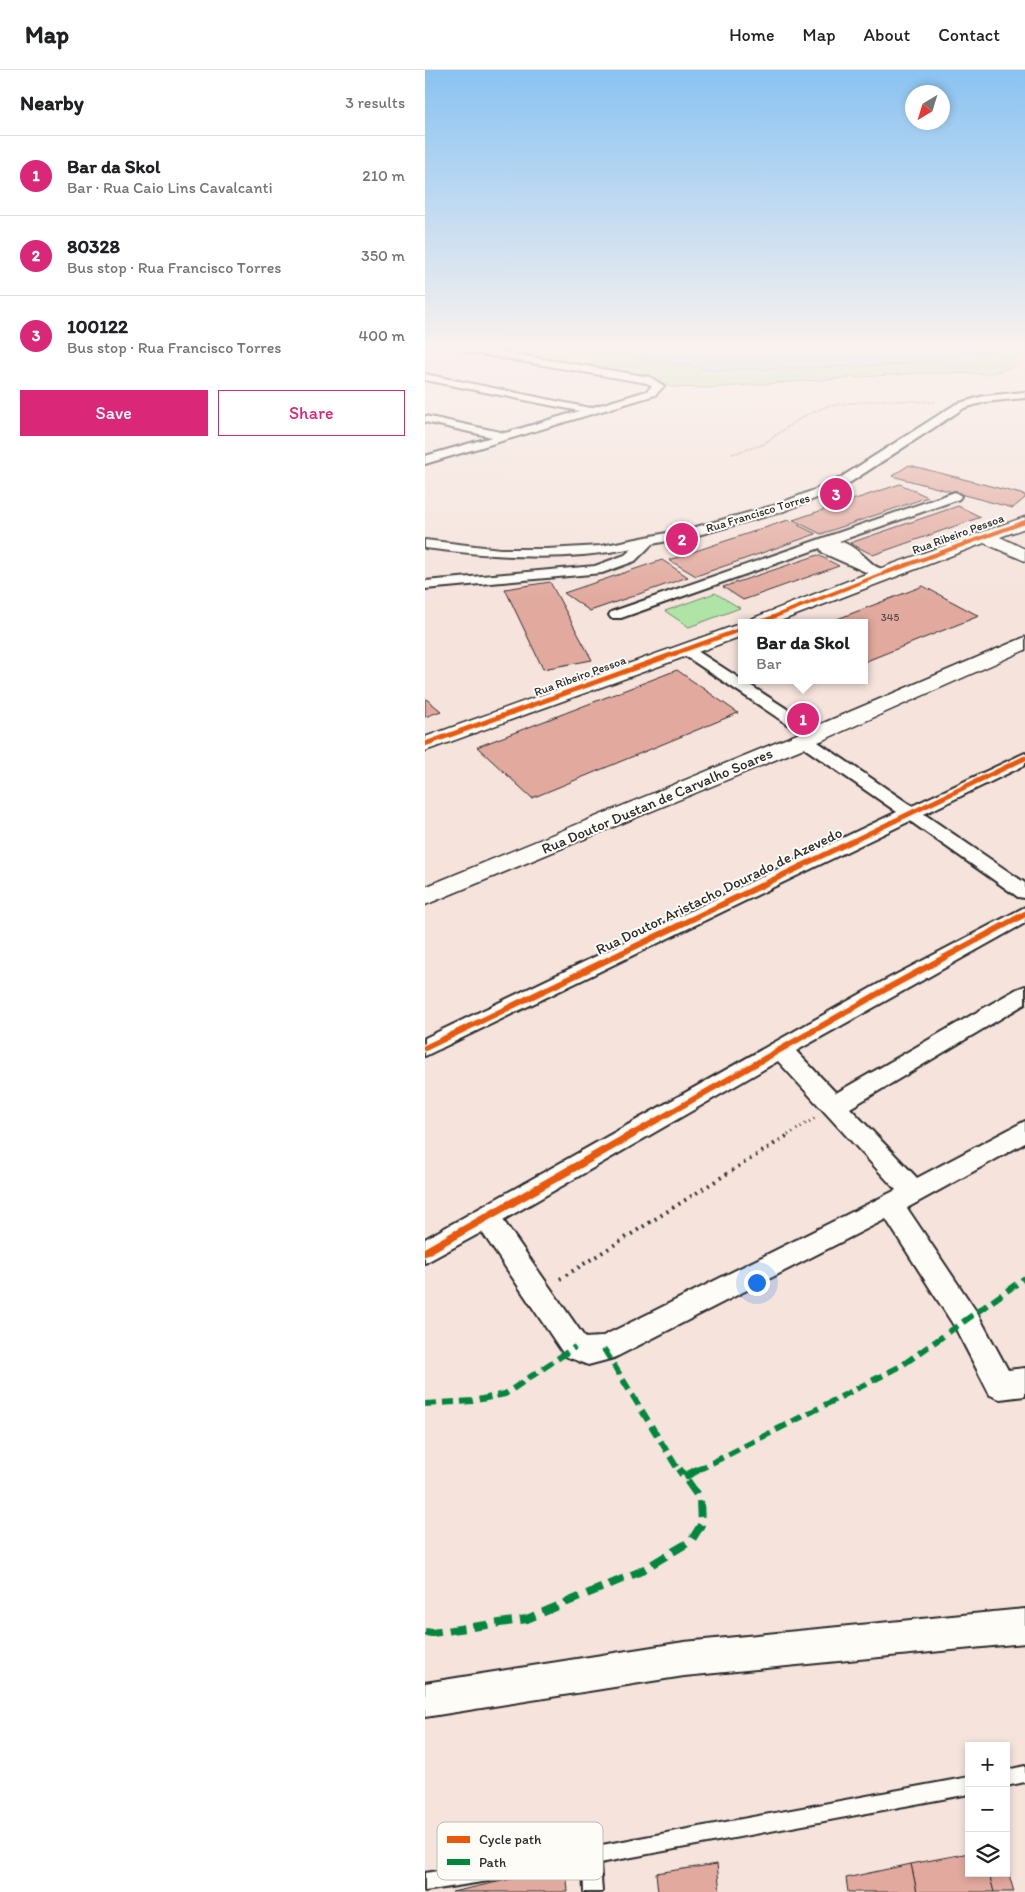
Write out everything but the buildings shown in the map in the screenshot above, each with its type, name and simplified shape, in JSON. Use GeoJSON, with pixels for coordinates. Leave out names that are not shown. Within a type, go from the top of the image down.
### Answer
{"type":"FeatureCollection","features":[{"type":"Feature","properties":{"kind":"main road","name":"Rua Ribeiro Pessoa"},"geometry":{"type":"LineString","coordinates":[[767,619],[876,571],[1025,522]]}},
{"type":"Feature","properties":{"kind":"main road"},"geometry":{"type":"LineString","coordinates":[[984,536],[1025,556]]}},
{"type":"Feature","properties":{"kind":"main road","name":"Rua Ribeiro Pessoa"},"geometry":{"type":"LineString","coordinates":[[425,744],[738,630]]}},
{"type":"Feature","properties":{"kind":"main road","name":"Rua Doutor Dustan de Carvalho Soares"},"geometry":{"type":"LineString","coordinates":[[425,897],[809,737],[1025,643]]}},
{"type":"Feature","properties":{"kind":"street"},"geometry":{"type":"LineString","coordinates":[[494,434],[503,436]]}},
{"type":"Feature","properties":{"kind":"street"},"geometry":{"type":"LineString","coordinates":[[425,460],[510,434]]}},
{"type":"Feature","properties":{"kind":"street","name":"Rua Francisco Torres"},"geometry":{"type":"LineString","coordinates":[[425,544],[500,553],[547,553],[601,550],[646,543],[732,522],[814,496],[855,475],[916,434]]}},
{"type":"Feature","properties":{"kind":"street"},"geometry":{"type":"LineString","coordinates":[[616,615],[955,496]]}},
{"type":"Feature","properties":{"kind":"street"},"geometry":{"type":"LineString","coordinates":[[825,542],[828,550],[876,571]]}},
{"type":"Feature","properties":{"kind":"street","name":"Rua Francisco Torres"},"geometry":{"type":"LineString","coordinates":[[425,585],[597,570],[630,558],[646,543]]}},
{"type":"Feature","properties":{"kind":"street"},"geometry":{"type":"LineString","coordinates":[[686,650],[809,737],[908,813],[1025,892]]}},
{"type":"Feature","properties":{"kind":"street","name":"Rua Doutor Aristacho Dourado de Azevedo"},"geometry":{"type":"LineString","coordinates":[[425,1048],[1025,758]]}},
{"type":"Feature","properties":{"kind":"street"},"geometry":{"type":"LineString","coordinates":[[425,1252],[780,1049],[1025,914]]}},
{"type":"Feature","properties":{"kind":"street"},"geometry":{"type":"LineString","coordinates":[[834,1106],[1025,994]]}},
{"type":"Feature","properties":{"kind":"street"},"geometry":{"type":"LineString","coordinates":[[780,1049],[915,1193]]}},
{"type":"Feature","properties":{"kind":"street"},"geometry":{"type":"LineString","coordinates":[[486,1217],[575,1348],[588,1352],[604,1349],[725,1291],[915,1193],[1025,1131]]}},
{"type":"Feature","properties":{"kind":"street"},"geometry":{"type":"LineString","coordinates":[[891,1205],[966,1320],[1000,1385],[1025,1382]]}},
{"type":"Feature","properties":{"kind":"street"},"geometry":{"type":"LineString","coordinates":[[425,1700],[685,1659],[1025,1626]]}},
{"type":"Feature","properties":{"kind":"lane"},"geometry":{"type":"LineString","coordinates":[[1010,1777],[1025,1774]]}},
{"type":"Feature","properties":{"kind":"lane"},"geometry":{"type":"LineString","coordinates":[[603,1854],[965,1786]]}},
{"type":"Feature","properties":{"kind":"lane"},"geometry":{"type":"LineString","coordinates":[[425,1882],[438,1880]]}},
{"type":"Feature","properties":{"kind":"path"},"geometry":{"type":"LineString","coordinates":[[733,454],[762,445],[778,434]]}},
{"type":"Feature","properties":{"kind":"path"},"geometry":{"type":"LineString","coordinates":[[538,1293],[834,1106]]}},
{"type":"Feature","properties":{"kind":"green space"},"geometry":{"type":"Polygon","coordinates":[[[715,593],[740,608],[689,627],[665,611],[715,593]]]}},
{"type":"Feature","properties":{"kind":"marked path"},"geometry":{"type":"LineString","coordinates":[[684,1477],[901,1366],[1025,1278]]}},
{"type":"Feature","properties":{"kind":"marked path"},"geometry":{"type":"LineString","coordinates":[[425,1404],[472,1401],[505,1394],[575,1347]]}},
{"type":"Feature","properties":{"kind":"marked path"},"geometry":{"type":"LineString","coordinates":[[425,1632],[432,1633],[527,1619],[639,1572],[691,1541],[701,1525],[700,1499],[676,1466],[604,1349]]}},
{"type":"Feature","properties":{"kind":"cycle path"},"geometry":{"type":"LineString","coordinates":[[768,619],[882,574],[1025,522]]}},
{"type":"Feature","properties":{"kind":"cycle path"},"geometry":{"type":"LineString","coordinates":[[425,744],[738,630]]}},
{"type":"Feature","properties":{"kind":"cycle path"},"geometry":{"type":"LineString","coordinates":[[425,1048],[1025,758]]}},
{"type":"Feature","properties":{"kind":"cycle path"},"geometry":{"type":"LineString","coordinates":[[425,1252],[888,988],[1025,914]]}},
{"type":"Feature","properties":{"kind":"place","name":"100122"},"geometry":{"type":"Point","coordinates":[836,494]}},
{"type":"Feature","properties":{"kind":"place","name":"80328"},"geometry":{"type":"Point","coordinates":[682,539]}},
{"type":"Feature","properties":{"kind":"place","name":"Bar da Skol"},"geometry":{"type":"Point","coordinates":[803,719]}}]}
